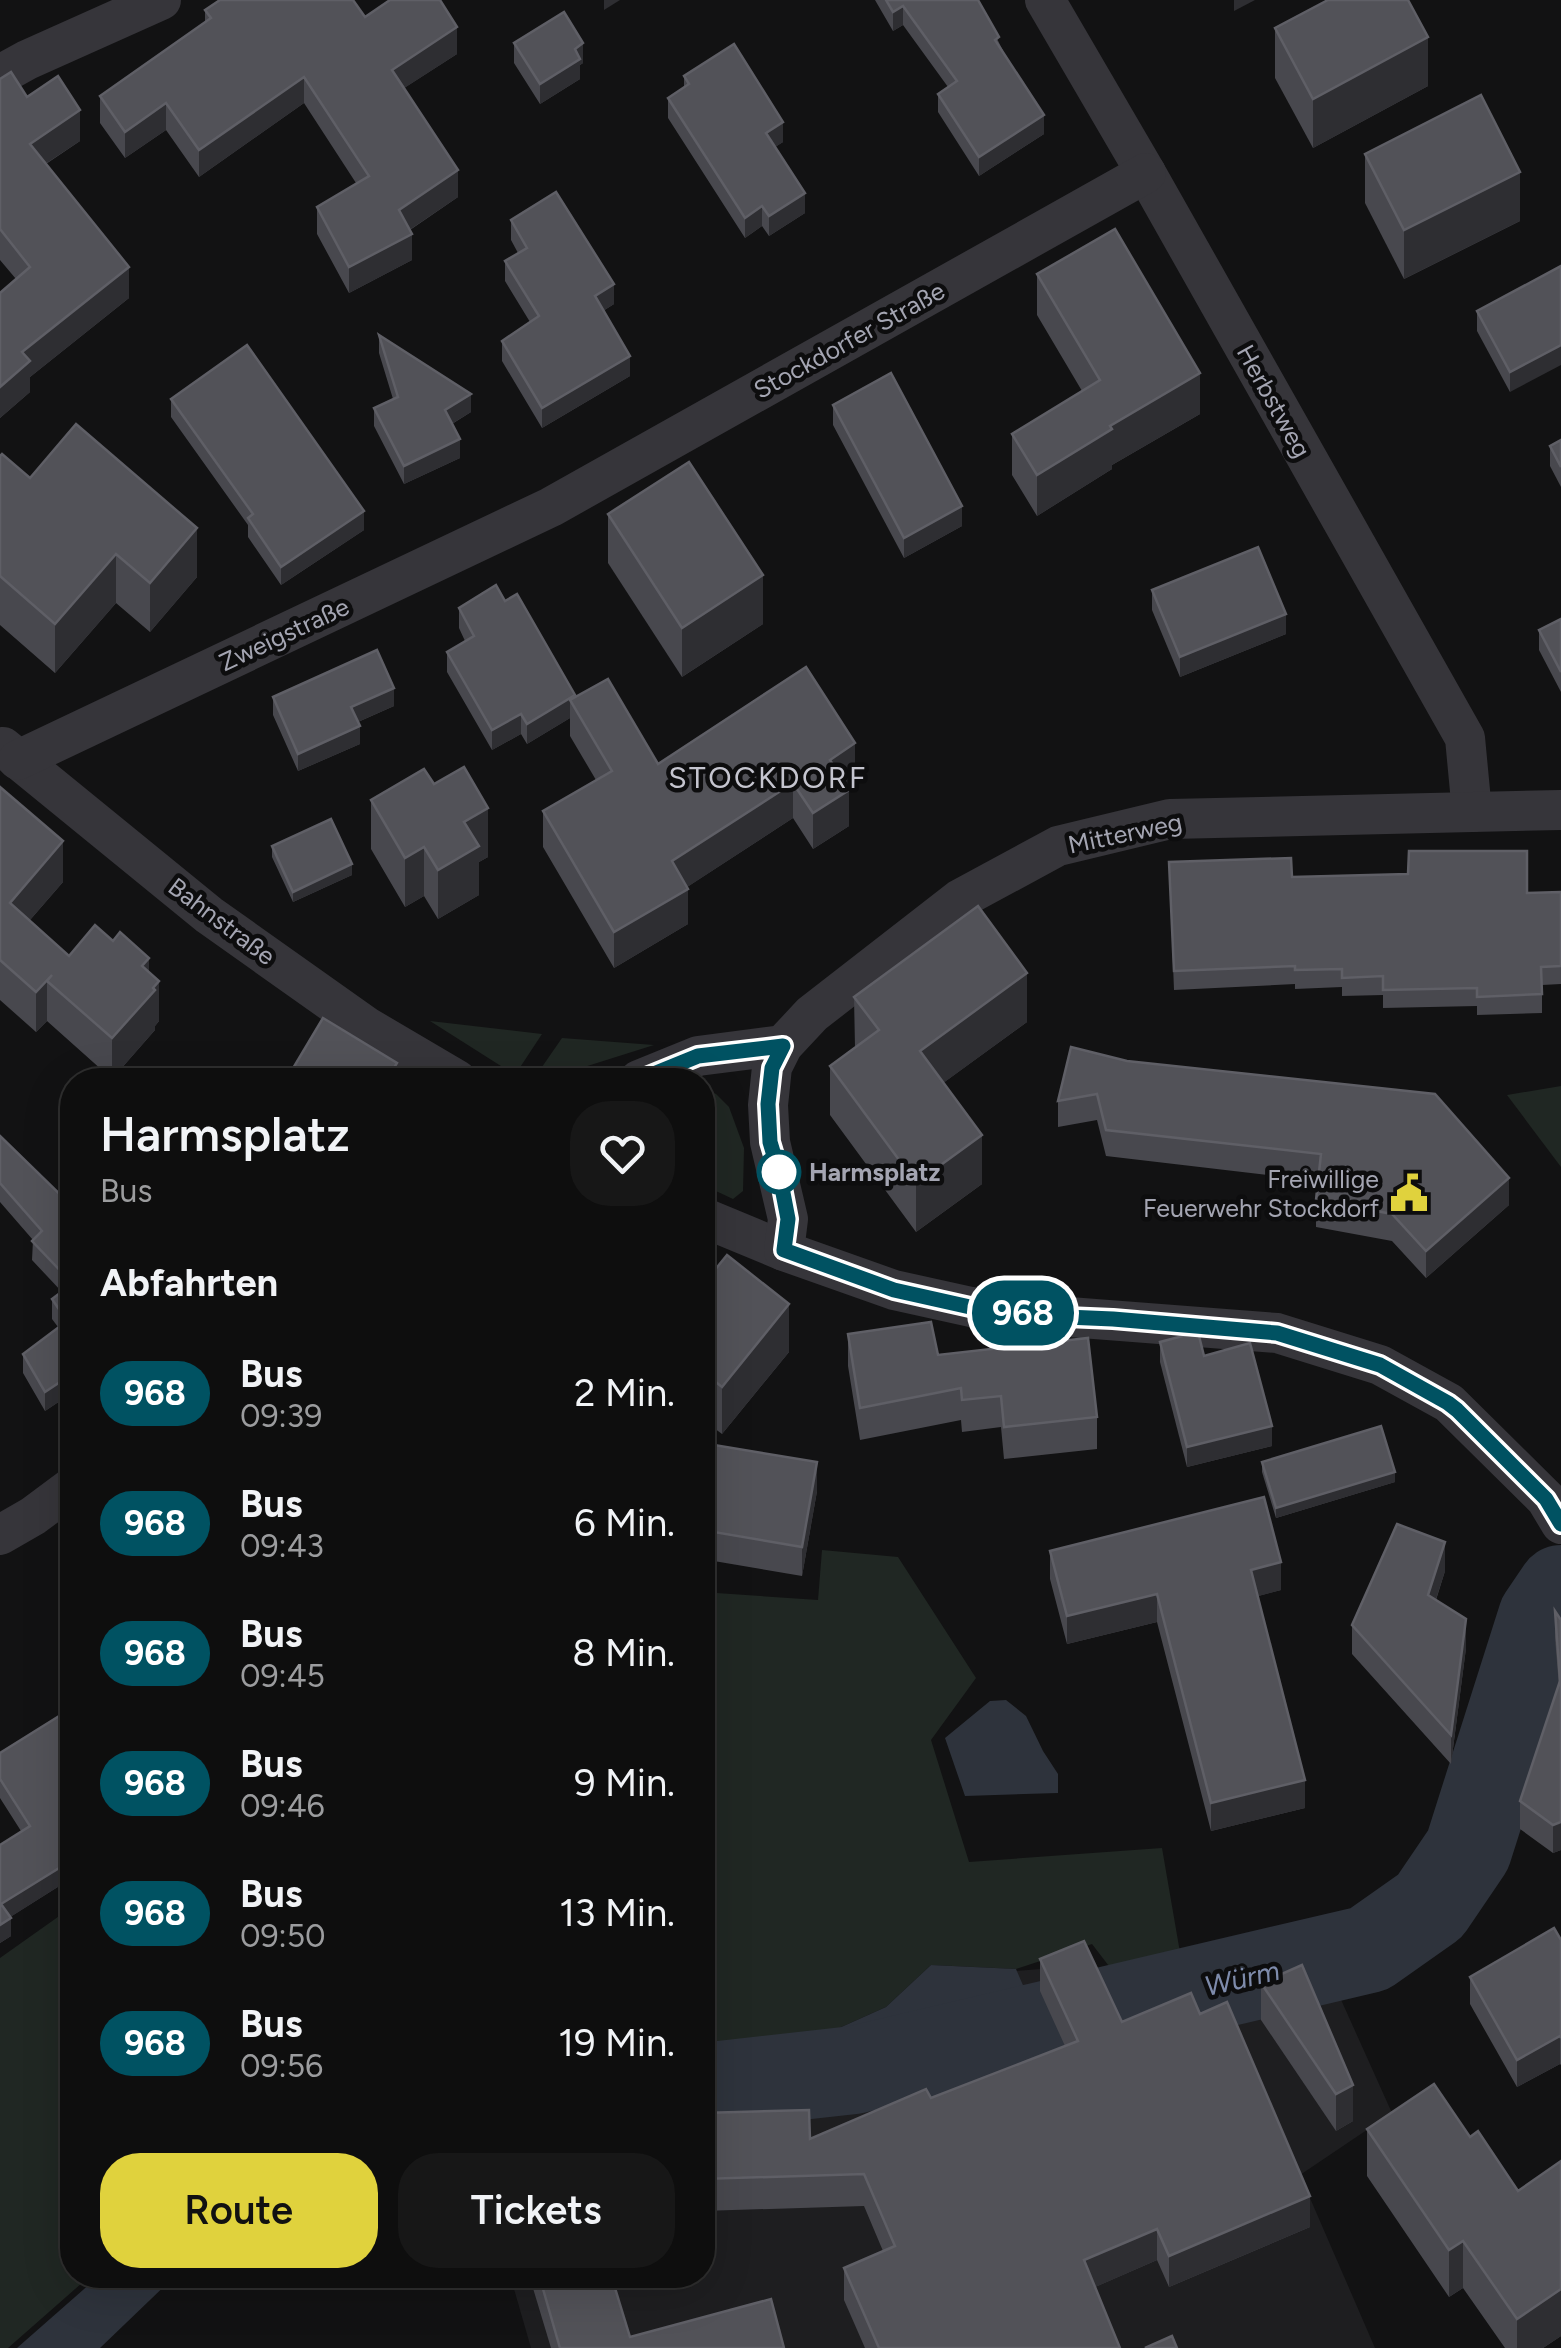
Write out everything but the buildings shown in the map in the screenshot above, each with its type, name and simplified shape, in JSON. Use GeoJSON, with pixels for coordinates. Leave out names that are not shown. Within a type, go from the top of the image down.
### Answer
{"type":"FeatureCollection","features":[{"type":"Feature","properties":{"kind":"street"},"geometry":{"type":"LineString","coordinates":[[0,75],[161,0]]}},
{"type":"Feature","properties":{"kind":"street","name":"Herbstweg"},"geometry":{"type":"LineString","coordinates":[[1045,0],[1464,738],[1472,812]]}},
{"type":"Feature","properties":{"kind":"street","name":"Stockdorfer Straße"},"geometry":{"type":"LineString","coordinates":[[551,507],[1146,173]]}},
{"type":"Feature","properties":{"kind":"street","name":"Zweigstraße"},"geometry":{"type":"LineString","coordinates":[[9,752],[551,507]]}},
{"type":"Feature","properties":{"kind":"street","name":"Bahnstraße"},"geometry":{"type":"LineString","coordinates":[[9,752],[209,915],[367,1027],[437,1068]]}},
{"type":"Feature","properties":{"kind":"street","name":"Mitterweg"},"geometry":{"type":"LineString","coordinates":[[783,1046],[812,1014],[960,899],[1058,846],[1170,819],[1561,810]]}},
{"type":"Feature","properties":{"kind":"street"},"geometry":{"type":"LineString","coordinates":[[668,1068],[698,1056],[783,1046]]}},
{"type":"Feature","properties":{"kind":"street"},"geometry":{"type":"LineString","coordinates":[[783,1046],[772,1068],[768,1104],[770,1142],[788,1219],[784,1250]]}},
{"type":"Feature","properties":{"kind":"street"},"geometry":{"type":"LineString","coordinates":[[715,1222],[894,1290],[970,1307],[1277,1333],[1380,1365],[1448,1403],[1553,1512]]}},
{"type":"Feature","properties":{"kind":"street"},"geometry":{"type":"LineString","coordinates":[[0,1535],[60,1495]]}},
{"type":"Feature","properties":{"kind":"shaded area"},"geometry":{"type":"Polygon","coordinates":[[[430,1021],[542,1034],[520,1068],[504,1068],[430,1021]]]}},
{"type":"Feature","properties":{"kind":"shaded area"},"geometry":{"type":"Polygon","coordinates":[[[562,1038],[654,1045],[581,1068],[541,1068],[562,1038]]]}},
{"type":"Feature","properties":{"kind":"shaded area"},"geometry":{"type":"Polygon","coordinates":[[[1561,1086],[1561,1167],[1507,1095],[1561,1086]]]}},
{"type":"Feature","properties":{"kind":"shaded area"},"geometry":{"type":"Polygon","coordinates":[[[715,1094],[729,1107],[744,1148],[743,1191],[733,1199],[715,1191],[715,1094]]]}},
{"type":"Feature","properties":{"kind":"shaded area"},"geometry":{"type":"Polygon","coordinates":[[[822,1550],[898,1557],[976,1678],[931,1740],[969,1862],[1162,1848],[1182,1964],[1125,1987],[1092,1944],[1016,1969],[931,1965],[886,2007],[799,2046],[715,2053],[715,1593],[818,1600],[822,1550]]]}},
{"type":"Feature","properties":{"kind":"shaded area"},"geometry":{"type":"Polygon","coordinates":[[[1006,1700],[1026,1716],[1058,1774],[1058,1793],[965,1796],[945,1738],[990,1701],[1006,1700]]]}},
{"type":"Feature","properties":{"kind":"shaded area"},"geometry":{"type":"Polygon","coordinates":[[[60,1916],[60,2288],[76,2288],[8,2348],[0,2348],[0,1958],[60,1916]]]}},
{"type":"Feature","properties":{"kind":"shaded area"},"geometry":{"type":"Polygon","coordinates":[[[931,1965],[1016,1969],[1056,2062],[1007,2080],[715,2108],[715,2054],[799,2046],[886,2007],[931,1965]]]}},
{"type":"Feature","properties":{"kind":"shaded area"},"geometry":{"type":"Polygon","coordinates":[[[1089,1965],[1105,2002],[1140,1994],[1156,2034],[1329,1973],[1392,2113],[1300,2175],[1375,2348],[531,2348],[514,2288],[715,2288],[715,2116],[1015,2088],[932,1978],[1089,1965]]]}},
{"type":"Feature","properties":{"kind":"shaded area"},"geometry":{"type":"Polygon","coordinates":[[[85,2288],[162,2288],[100,2348],[17,2348],[85,2288]]]}},
{"type":"Feature","properties":{"kind":"waterway","name":"Würm"},"geometry":{"type":"LineString","coordinates":[[715,2086],[854,2070],[1369,1949],[1430,1906],[1468,1850],[1542,1617],[1561,1589]]}},
{"type":"Feature","properties":{"kind":"bus line","name":"968"},"geometry":{"type":"LineString","coordinates":[[668,1068],[698,1056],[783,1046],[772,1068],[768,1104],[770,1142],[788,1219],[784,1250],[894,1290],[970,1307],[1277,1333],[1380,1365],[1457,1410],[1546,1499],[1561,1524]]}},
{"type":"Feature","properties":{"kind":"place","name":"Harmsplatz"},"geometry":{"type":"Point","coordinates":[779,1172]}},
{"type":"Feature","properties":{"kind":"place","name":"Freiwillige Feuerwehr Stockdorf"},"geometry":{"type":"Point","coordinates":[1409,1193]}},
{"type":"Feature","properties":{"kind":"district","name":"STOCKDORF"},"geometry":{"type":"Point","coordinates":[768,777]}}]}
